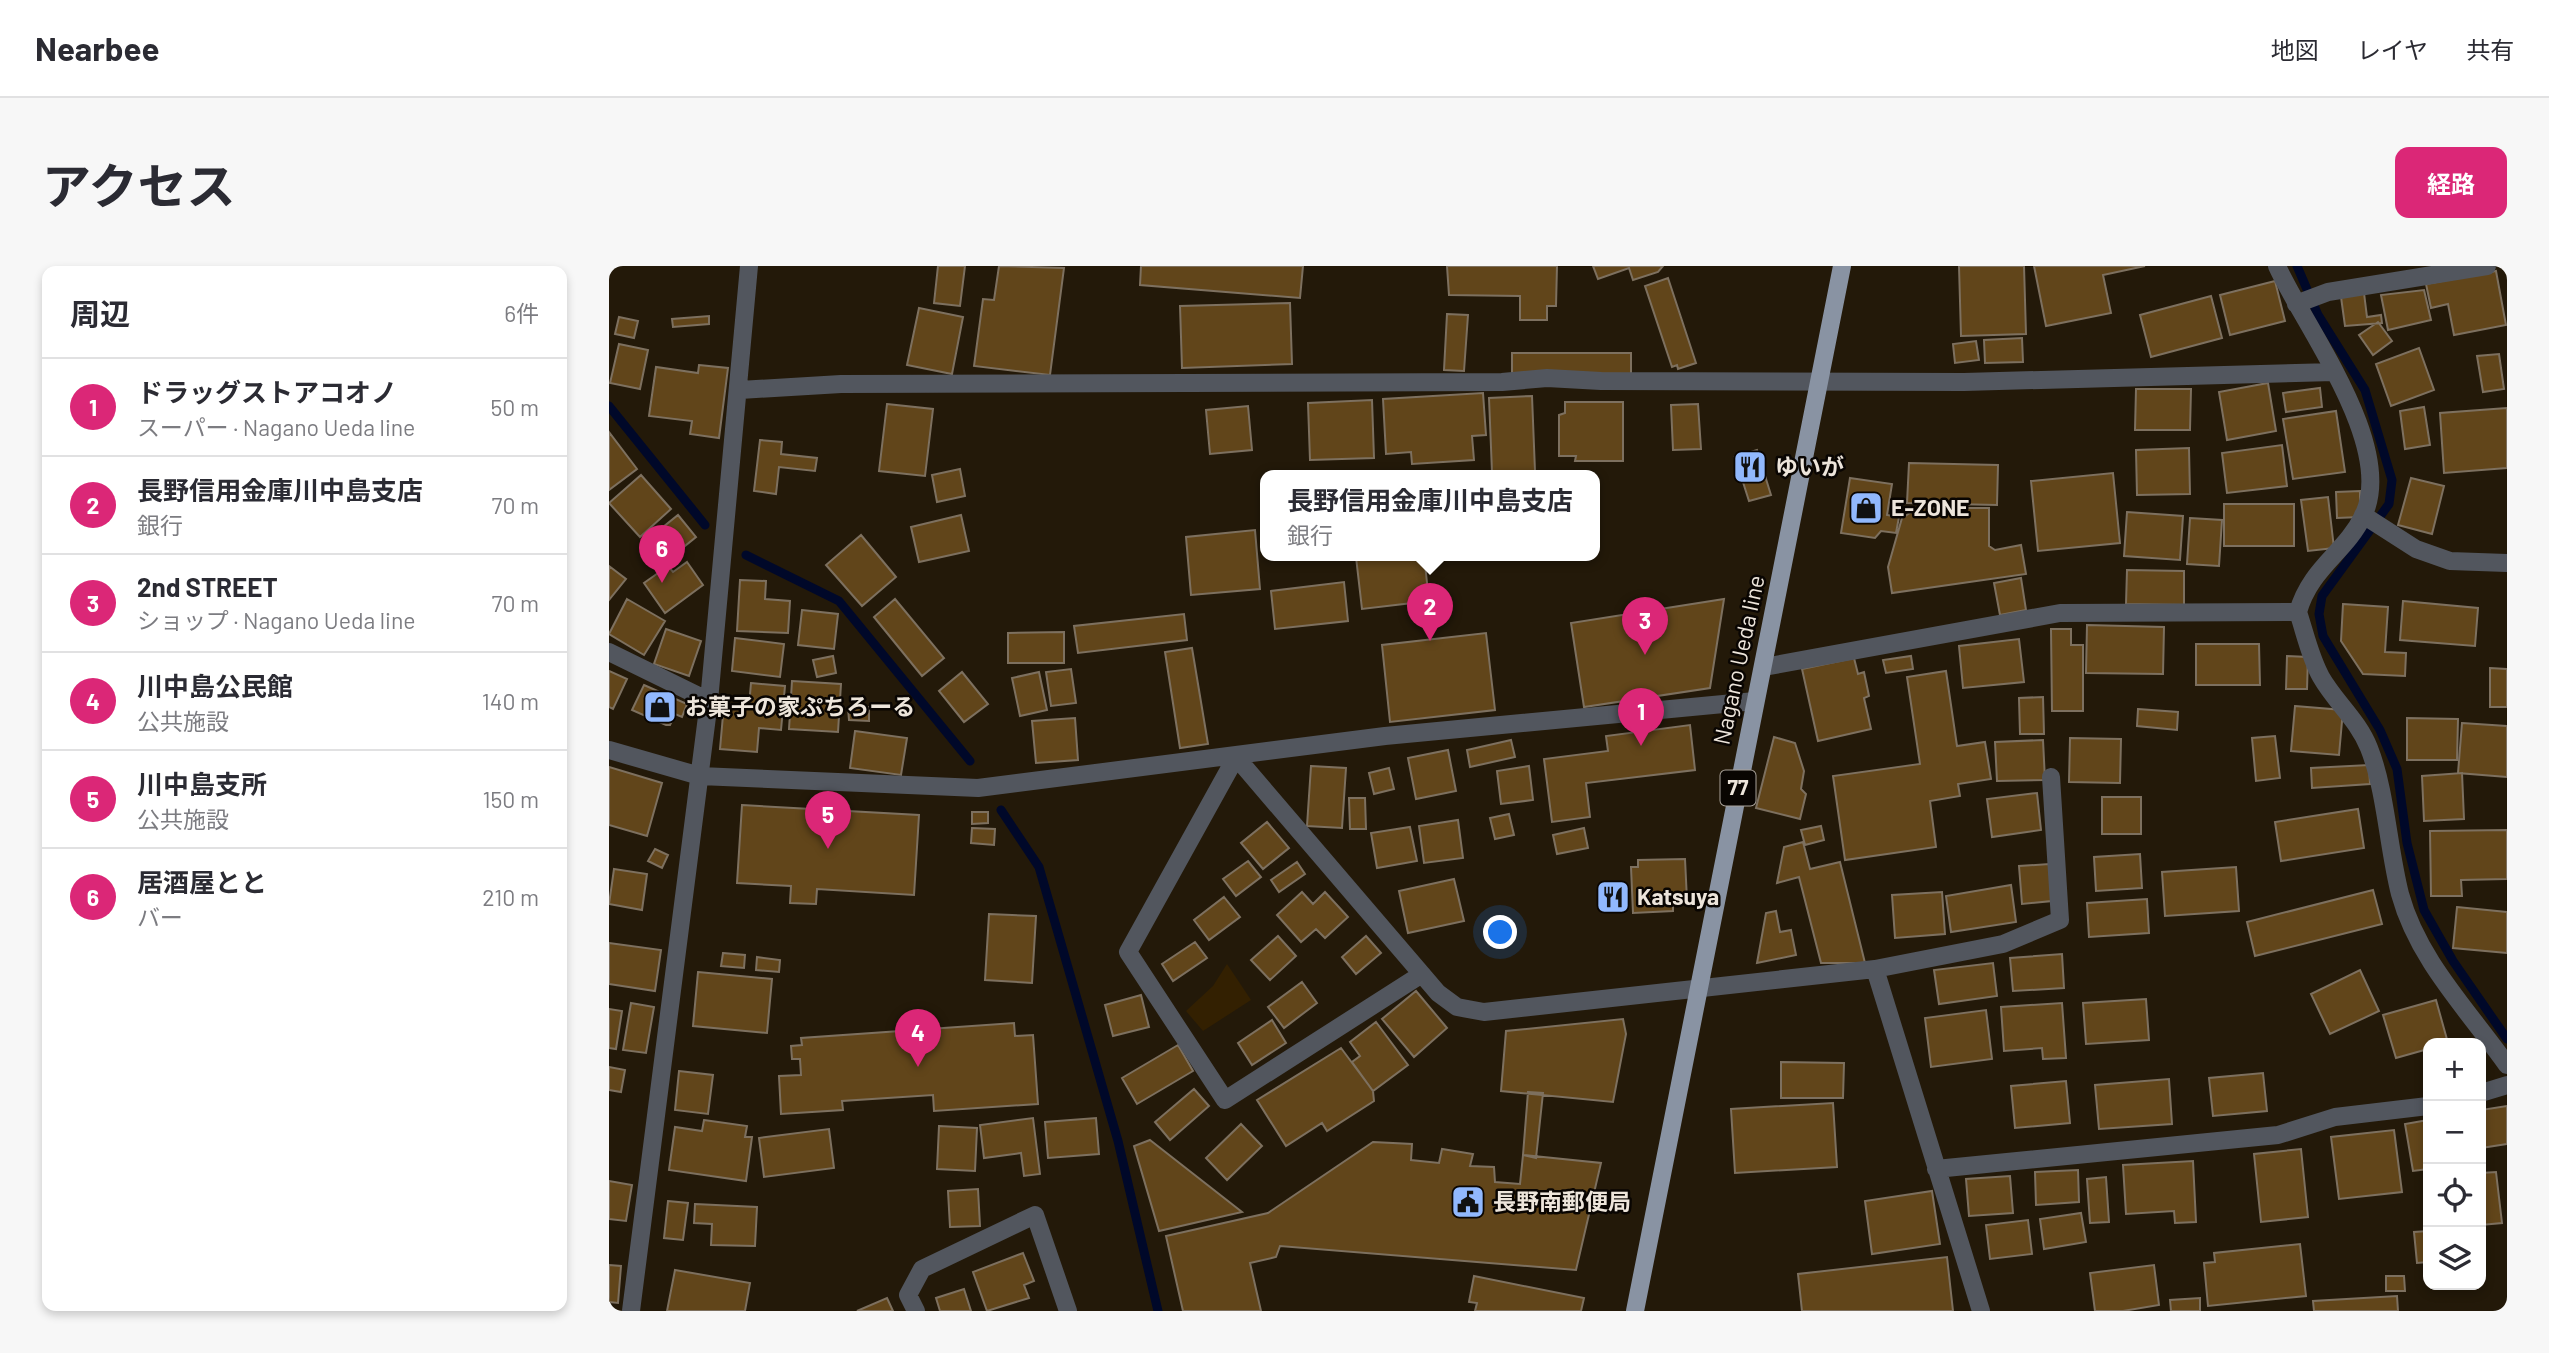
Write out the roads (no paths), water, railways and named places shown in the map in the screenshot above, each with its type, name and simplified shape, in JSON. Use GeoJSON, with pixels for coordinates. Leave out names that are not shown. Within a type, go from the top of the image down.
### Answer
{"type":"FeatureCollection","features":[{"type":"Feature","properties":{"kind":"main road","name":"Nagano Ueda line"},"geometry":{"type":"LineString","coordinates":[[1635,1311],[1842,266]]}},
{"type":"Feature","properties":{"kind":"street"},"geometry":{"type":"LineString","coordinates":[[631,1311],[709,701],[740,390],[749,266]]}},
{"type":"Feature","properties":{"kind":"street"},"geometry":{"type":"LineString","coordinates":[[2277,266],[2305,300],[2368,451],[2371,484],[2367,518],[2313,577],[2298,612],[2321,676],[2358,723],[2370,750],[2401,896],[2419,944],[2431,965],[2461,1001],[2507,1065]]}},
{"type":"Feature","properties":{"kind":"street"},"geometry":{"type":"LineString","coordinates":[[2305,300],[2487,266]]}},
{"type":"Feature","properties":{"kind":"street"},"geometry":{"type":"LineString","coordinates":[[740,390],[841,384],[1502,382],[1547,379],[1964,382],[2334,372]]}},
{"type":"Feature","properties":{"kind":"street"},"geometry":{"type":"LineString","coordinates":[[2367,518],[2416,549],[2450,561],[2507,563]]}},
{"type":"Feature","properties":{"kind":"street"},"geometry":{"type":"LineString","coordinates":[[1764,667],[2060,612],[2298,612]]}},
{"type":"Feature","properties":{"kind":"street"},"geometry":{"type":"LineString","coordinates":[[609,652],[709,701]]}},
{"type":"Feature","properties":{"kind":"street"},"geometry":{"type":"LineString","coordinates":[[609,750],[700,776],[978,788],[1385,736],[1755,701]]}},
{"type":"Feature","properties":{"kind":"street"},"geometry":{"type":"LineString","coordinates":[[1236,757],[1128,952],[1225,1100],[1422,974]]}},
{"type":"Feature","properties":{"kind":"street"},"geometry":{"type":"LineString","coordinates":[[1236,757],[1438,993],[1457,1007],[1483,1012],[1875,968],[2003,944],[2060,920],[2051,777]]}},
{"type":"Feature","properties":{"kind":"street"},"geometry":{"type":"LineString","coordinates":[[1875,968],[1980,1311]]}},
{"type":"Feature","properties":{"kind":"street"},"geometry":{"type":"LineString","coordinates":[[2486,1091],[2507,1085]]}},
{"type":"Feature","properties":{"kind":"street"},"geometry":{"type":"LineString","coordinates":[[1935,1169],[2278,1135],[2335,1117],[2423,1107]]}},
{"type":"Feature","properties":{"kind":"street"},"geometry":{"type":"LineString","coordinates":[[916,1311],[908,1295],[922,1269],[1035,1215],[1068,1311]]}},
{"type":"Feature","properties":{"kind":"waterway"},"geometry":{"type":"LineString","coordinates":[[2297,266],[2318,315],[2365,390],[2392,480],[2389,504],[2322,596],[2319,614],[2323,636],[2380,730],[2397,769],[2407,843],[2424,910],[2453,961],[2507,1039]]}},
{"type":"Feature","properties":{"kind":"waterway"},"geometry":{"type":"LineString","coordinates":[[609,406],[705,525]]}},
{"type":"Feature","properties":{"kind":"waterway"},"geometry":{"type":"LineString","coordinates":[[746,555],[839,601],[970,761]]}},
{"type":"Feature","properties":{"kind":"waterway"},"geometry":{"type":"LineString","coordinates":[[1001,810],[1039,867],[1118,1141],[1158,1311]]}},
{"type":"Feature","properties":{"kind":"place","name":"ゆいが"},"geometry":{"type":"Point","coordinates":[1750,467]}},
{"type":"Feature","properties":{"kind":"place","name":"E-ZONE"},"geometry":{"type":"Point","coordinates":[1866,508]}},
{"type":"Feature","properties":{"kind":"place","name":"居酒屋とと"},"geometry":{"type":"Point","coordinates":[662,583]}},
{"type":"Feature","properties":{"kind":"place","name":"長野信用金庫川中島支店"},"geometry":{"type":"Point","coordinates":[1430,641]}},
{"type":"Feature","properties":{"kind":"place","name":"2nd STREET"},"geometry":{"type":"Point","coordinates":[1645,655]}},
{"type":"Feature","properties":{"kind":"place","name":"お菓子の家ぷちろーる"},"geometry":{"type":"Point","coordinates":[660,707]}},
{"type":"Feature","properties":{"kind":"place","name":"ドラッグストアコオノ"},"geometry":{"type":"Point","coordinates":[1641,746]}},
{"type":"Feature","properties":{"kind":"place","name":"川中島支所"},"geometry":{"type":"Point","coordinates":[828,849]}},
{"type":"Feature","properties":{"kind":"place","name":"Katsuya"},"geometry":{"type":"Point","coordinates":[1613,897]}},
{"type":"Feature","properties":{"kind":"place","name":"川中島公民館"},"geometry":{"type":"Point","coordinates":[918,1067]}},
{"type":"Feature","properties":{"kind":"place","name":"長野南郵便局"},"geometry":{"type":"Point","coordinates":[1468,1202]}}]}
